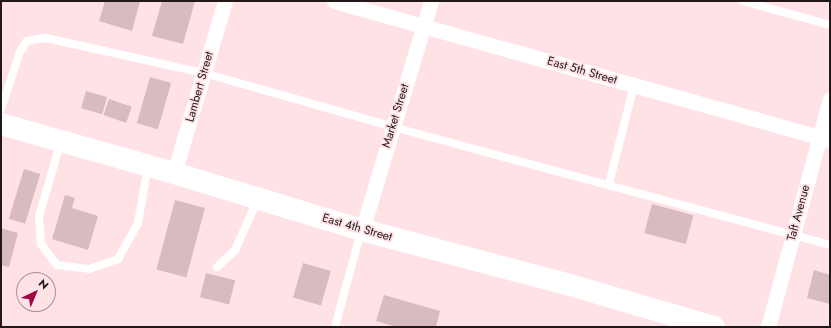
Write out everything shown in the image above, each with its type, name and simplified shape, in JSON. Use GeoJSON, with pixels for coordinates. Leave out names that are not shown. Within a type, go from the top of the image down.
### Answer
{"type":"FeatureCollection","features":[{"type":"Feature","properties":{"kind":"main road","name":"East 4th Street"},"geometry":{"type":"LineString","coordinates":[[1,124],[174,172],[362,230],[570,285],[714,327]]}},
{"type":"Feature","properties":{"kind":"street","name":"Lambert Street"},"geometry":{"type":"LineString","coordinates":[[174,172],[225,1]]}},
{"type":"Feature","properties":{"kind":"street","name":"East 5th Street"},"geometry":{"type":"LineString","coordinates":[[334,1],[825,139]]}},
{"type":"Feature","properties":{"kind":"street","name":"Market Street"},"geometry":{"type":"LineString","coordinates":[[362,230],[431,1]]}},
{"type":"Feature","properties":{"kind":"street","name":"Taft Avenue"},"geometry":{"type":"LineString","coordinates":[[768,327],[793,233],[825,139],[830,99]]}},
{"type":"Feature","properties":{"kind":"lane"},"geometry":{"type":"LineString","coordinates":[[743,1],[830,25]]}},
{"type":"Feature","properties":{"kind":"lane"},"geometry":{"type":"LineString","coordinates":[[1,109],[20,52],[27,40],[46,38],[204,73],[393,127],[830,244]]}},
{"type":"Feature","properties":{"kind":"lane"},"geometry":{"type":"LineString","coordinates":[[609,184],[634,85]]}},
{"type":"Feature","properties":{"kind":"lane"},"geometry":{"type":"LineString","coordinates":[[61,141],[39,216],[41,244],[57,265],[89,269],[118,260],[138,222],[148,165]]}},
{"type":"Feature","properties":{"kind":"lane"},"geometry":{"type":"LineString","coordinates":[[217,267],[235,250],[258,198]]}},
{"type":"Feature","properties":{"kind":"lane"},"geometry":{"type":"LineString","coordinates":[[335,327],[362,230]]}},
{"type":"Feature","properties":{"kind":"building"},"geometry":{"type":"Polygon","coordinates":[[[105,1],[140,1],[132,31],[99,21],[105,1]]]}},
{"type":"Feature","properties":{"kind":"building"},"geometry":{"type":"Polygon","coordinates":[[[162,1],[195,1],[183,44],[152,36],[162,1]]]}},
{"type":"Feature","properties":{"kind":"building"},"geometry":{"type":"Polygon","coordinates":[[[150,77],[171,83],[158,129],[137,123],[150,77]]]}},
{"type":"Feature","properties":{"kind":"building"},"geometry":{"type":"Polygon","coordinates":[[[86,91],[107,97],[102,114],[81,108],[86,91]]]}},
{"type":"Feature","properties":{"kind":"building"},"geometry":{"type":"Polygon","coordinates":[[[109,99],[132,107],[126,123],[103,115],[109,99]]]}},
{"type":"Feature","properties":{"kind":"building"},"geometry":{"type":"Polygon","coordinates":[[[24,169],[40,174],[25,224],[9,219],[24,169]]]}},
{"type":"Feature","properties":{"kind":"building"},"geometry":{"type":"Polygon","coordinates":[[[65,195],[75,198],[72,208],[98,216],[88,250],[52,239],[65,195]]]}},
{"type":"Feature","properties":{"kind":"building"},"geometry":{"type":"Polygon","coordinates":[[[175,200],[205,208],[186,278],[156,270],[175,200]]]}},
{"type":"Feature","properties":{"kind":"building"},"geometry":{"type":"Polygon","coordinates":[[[652,204],[694,215],[686,244],[644,233],[652,204]]]}},
{"type":"Feature","properties":{"kind":"building"},"geometry":{"type":"Polygon","coordinates":[[[1,228],[18,233],[9,267],[1,265],[1,228]]]}},
{"type":"Feature","properties":{"kind":"building"},"geometry":{"type":"Polygon","coordinates":[[[303,263],[331,271],[321,306],[293,298],[303,263]]]}},
{"type":"Feature","properties":{"kind":"building"},"geometry":{"type":"Polygon","coordinates":[[[814,270],[830,275],[830,304],[807,298],[814,270]]]}},
{"type":"Feature","properties":{"kind":"building"},"geometry":{"type":"Polygon","coordinates":[[[206,273],[235,280],[229,305],[200,297],[206,273]]]}},
{"type":"Feature","properties":{"kind":"building"},"geometry":{"type":"Polygon","coordinates":[[[384,295],[440,311],[436,327],[396,327],[376,321],[384,295]]]}}]}
